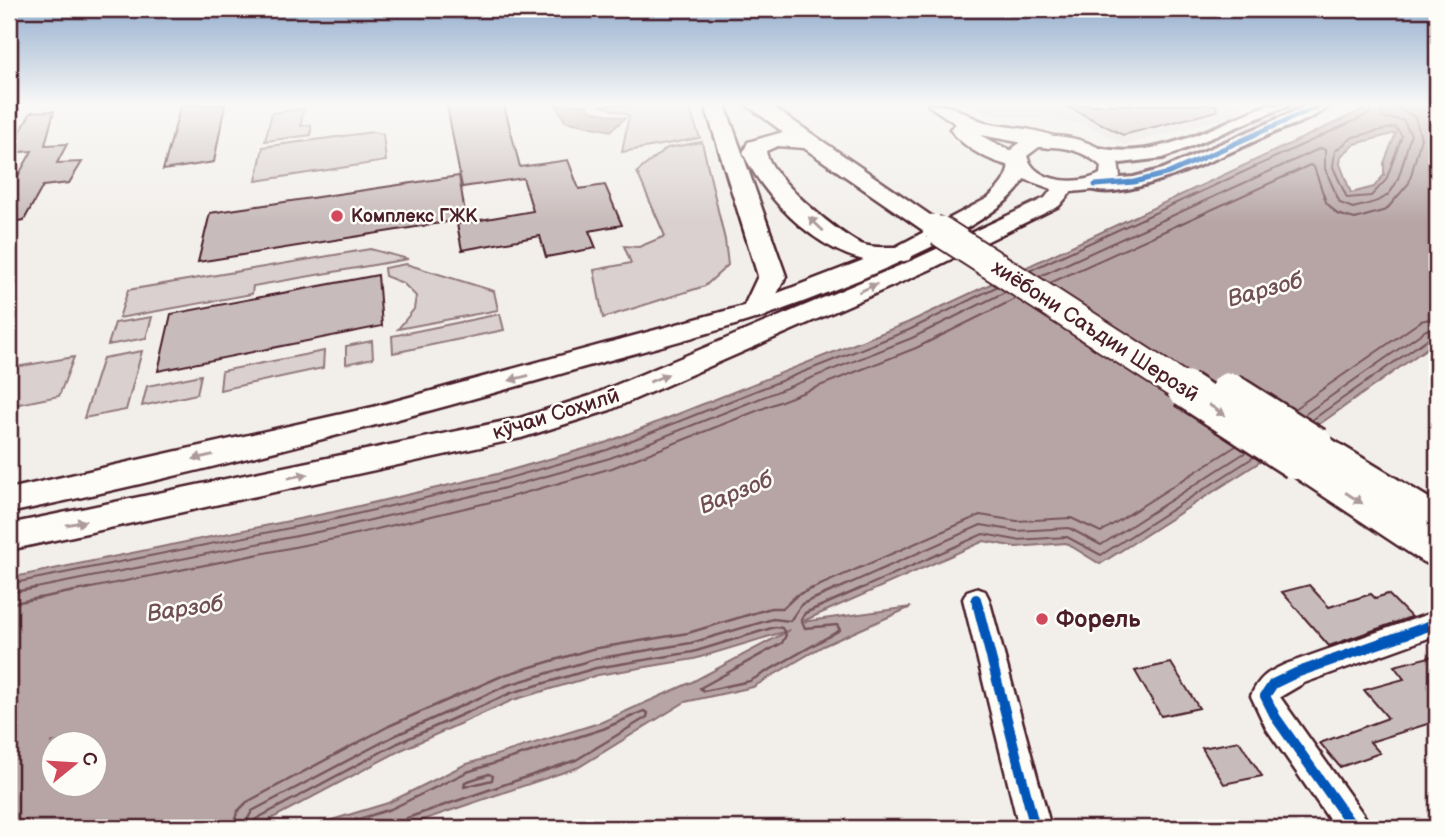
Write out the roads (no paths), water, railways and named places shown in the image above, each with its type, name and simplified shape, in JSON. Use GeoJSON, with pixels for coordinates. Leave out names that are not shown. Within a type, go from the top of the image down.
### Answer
{"type":"FeatureCollection","features":[{"type":"Feature","properties":{"kind":"highway"},"geometry":{"type":"LineString","coordinates":[[728,144],[772,275],[756,310]]}},
{"type":"Feature","properties":{"kind":"highway"},"geometry":{"type":"LineString","coordinates":[[763,144],[756,147],[754,153],[778,185],[820,229],[850,249],[863,253],[900,254]]}},
{"type":"Feature","properties":{"kind":"highway","name":"хиёбони Саъдии Шерозӣ"},"geometry":{"type":"LineString","coordinates":[[816,144],[944,222],[1306,453],[1437,551]]}},
{"type":"Feature","properties":{"kind":"highway","name":"хиёбони Саъдии Шерозӣ"},"geometry":{"type":"LineString","coordinates":[[835,144],[944,222]]}},
{"type":"Feature","properties":{"kind":"highway"},"geometry":{"type":"LineString","coordinates":[[978,144],[1002,158],[1019,163]]}},
{"type":"Feature","properties":{"kind":"highway","name":"хиёбони Саъдии Шерозӣ"},"geometry":{"type":"LineString","coordinates":[[1306,453],[1430,514]]}},
{"type":"Feature","properties":{"kind":"main road"},"geometry":{"type":"LineString","coordinates":[[1033,144],[1017,155],[1019,163],[1038,178],[1066,186],[1095,184],[1110,177],[1111,165],[1099,153],[1084,146],[1070,144]]}},
{"type":"Feature","properties":{"kind":"main road","name":"кӯчаи Соҳилӣ"},"geometry":{"type":"LineString","coordinates":[[9,501],[373,417],[756,310],[900,254],[995,202],[1010,189],[1019,163]]}},
{"type":"Feature","properties":{"kind":"main road","name":"кӯчаи Соҳилӣ"},"geometry":{"type":"LineString","coordinates":[[9,537],[521,428],[600,403],[921,265],[1052,202],[1066,186]]}},
{"type":"Feature","properties":{"kind":"main road"},"geometry":{"type":"LineString","coordinates":[[587,358],[571,373],[580,396],[600,403]]}},
{"type":"Feature","properties":{"kind":"main road"},"geometry":{"type":"LineString","coordinates":[[435,447],[420,437],[420,418],[440,398]]}},
{"type":"Feature","properties":{"kind":"street"},"geometry":{"type":"LineString","coordinates":[[1099,153],[1121,158],[1157,154],[1182,144]]}},
{"type":"Feature","properties":{"kind":"street"},"geometry":{"type":"LineString","coordinates":[[1095,184],[1134,182],[1169,173],[1234,144]]}},
{"type":"Feature","properties":{"kind":"street"},"geometry":{"type":"LineString","coordinates":[[976,599],[1035,828]]}},
{"type":"Feature","properties":{"kind":"street"},"geometry":{"type":"LineString","coordinates":[[1354,828],[1276,718],[1265,696],[1273,684],[1296,673],[1437,623]]}},
{"type":"Feature","properties":{"kind":"water","name":"Варзоб"},"geometry":{"type":"Polygon","coordinates":[[[1290,144],[1355,144],[1341,156],[1340,164],[1351,193],[1374,187],[1384,175],[1384,163],[1392,144],[1437,144],[1437,341],[1324,421],[1100,564],[1066,543],[1016,547],[984,541],[801,622],[911,607],[823,646],[753,687],[685,702],[579,767],[399,828],[305,828],[388,803],[464,765],[602,722],[692,682],[790,630],[694,659],[598,675],[513,700],[401,750],[254,828],[9,828],[9,578],[333,512],[497,474],[605,443],[907,323],[1290,144]]]}},
{"type":"Feature","properties":{"kind":"place","name":"Комплекс ГЖК"},"geometry":{"type":"Point","coordinates":[337,216]}},
{"type":"Feature","properties":{"kind":"place","name":"Форель"},"geometry":{"type":"Point","coordinates":[1042,619]}}]}
